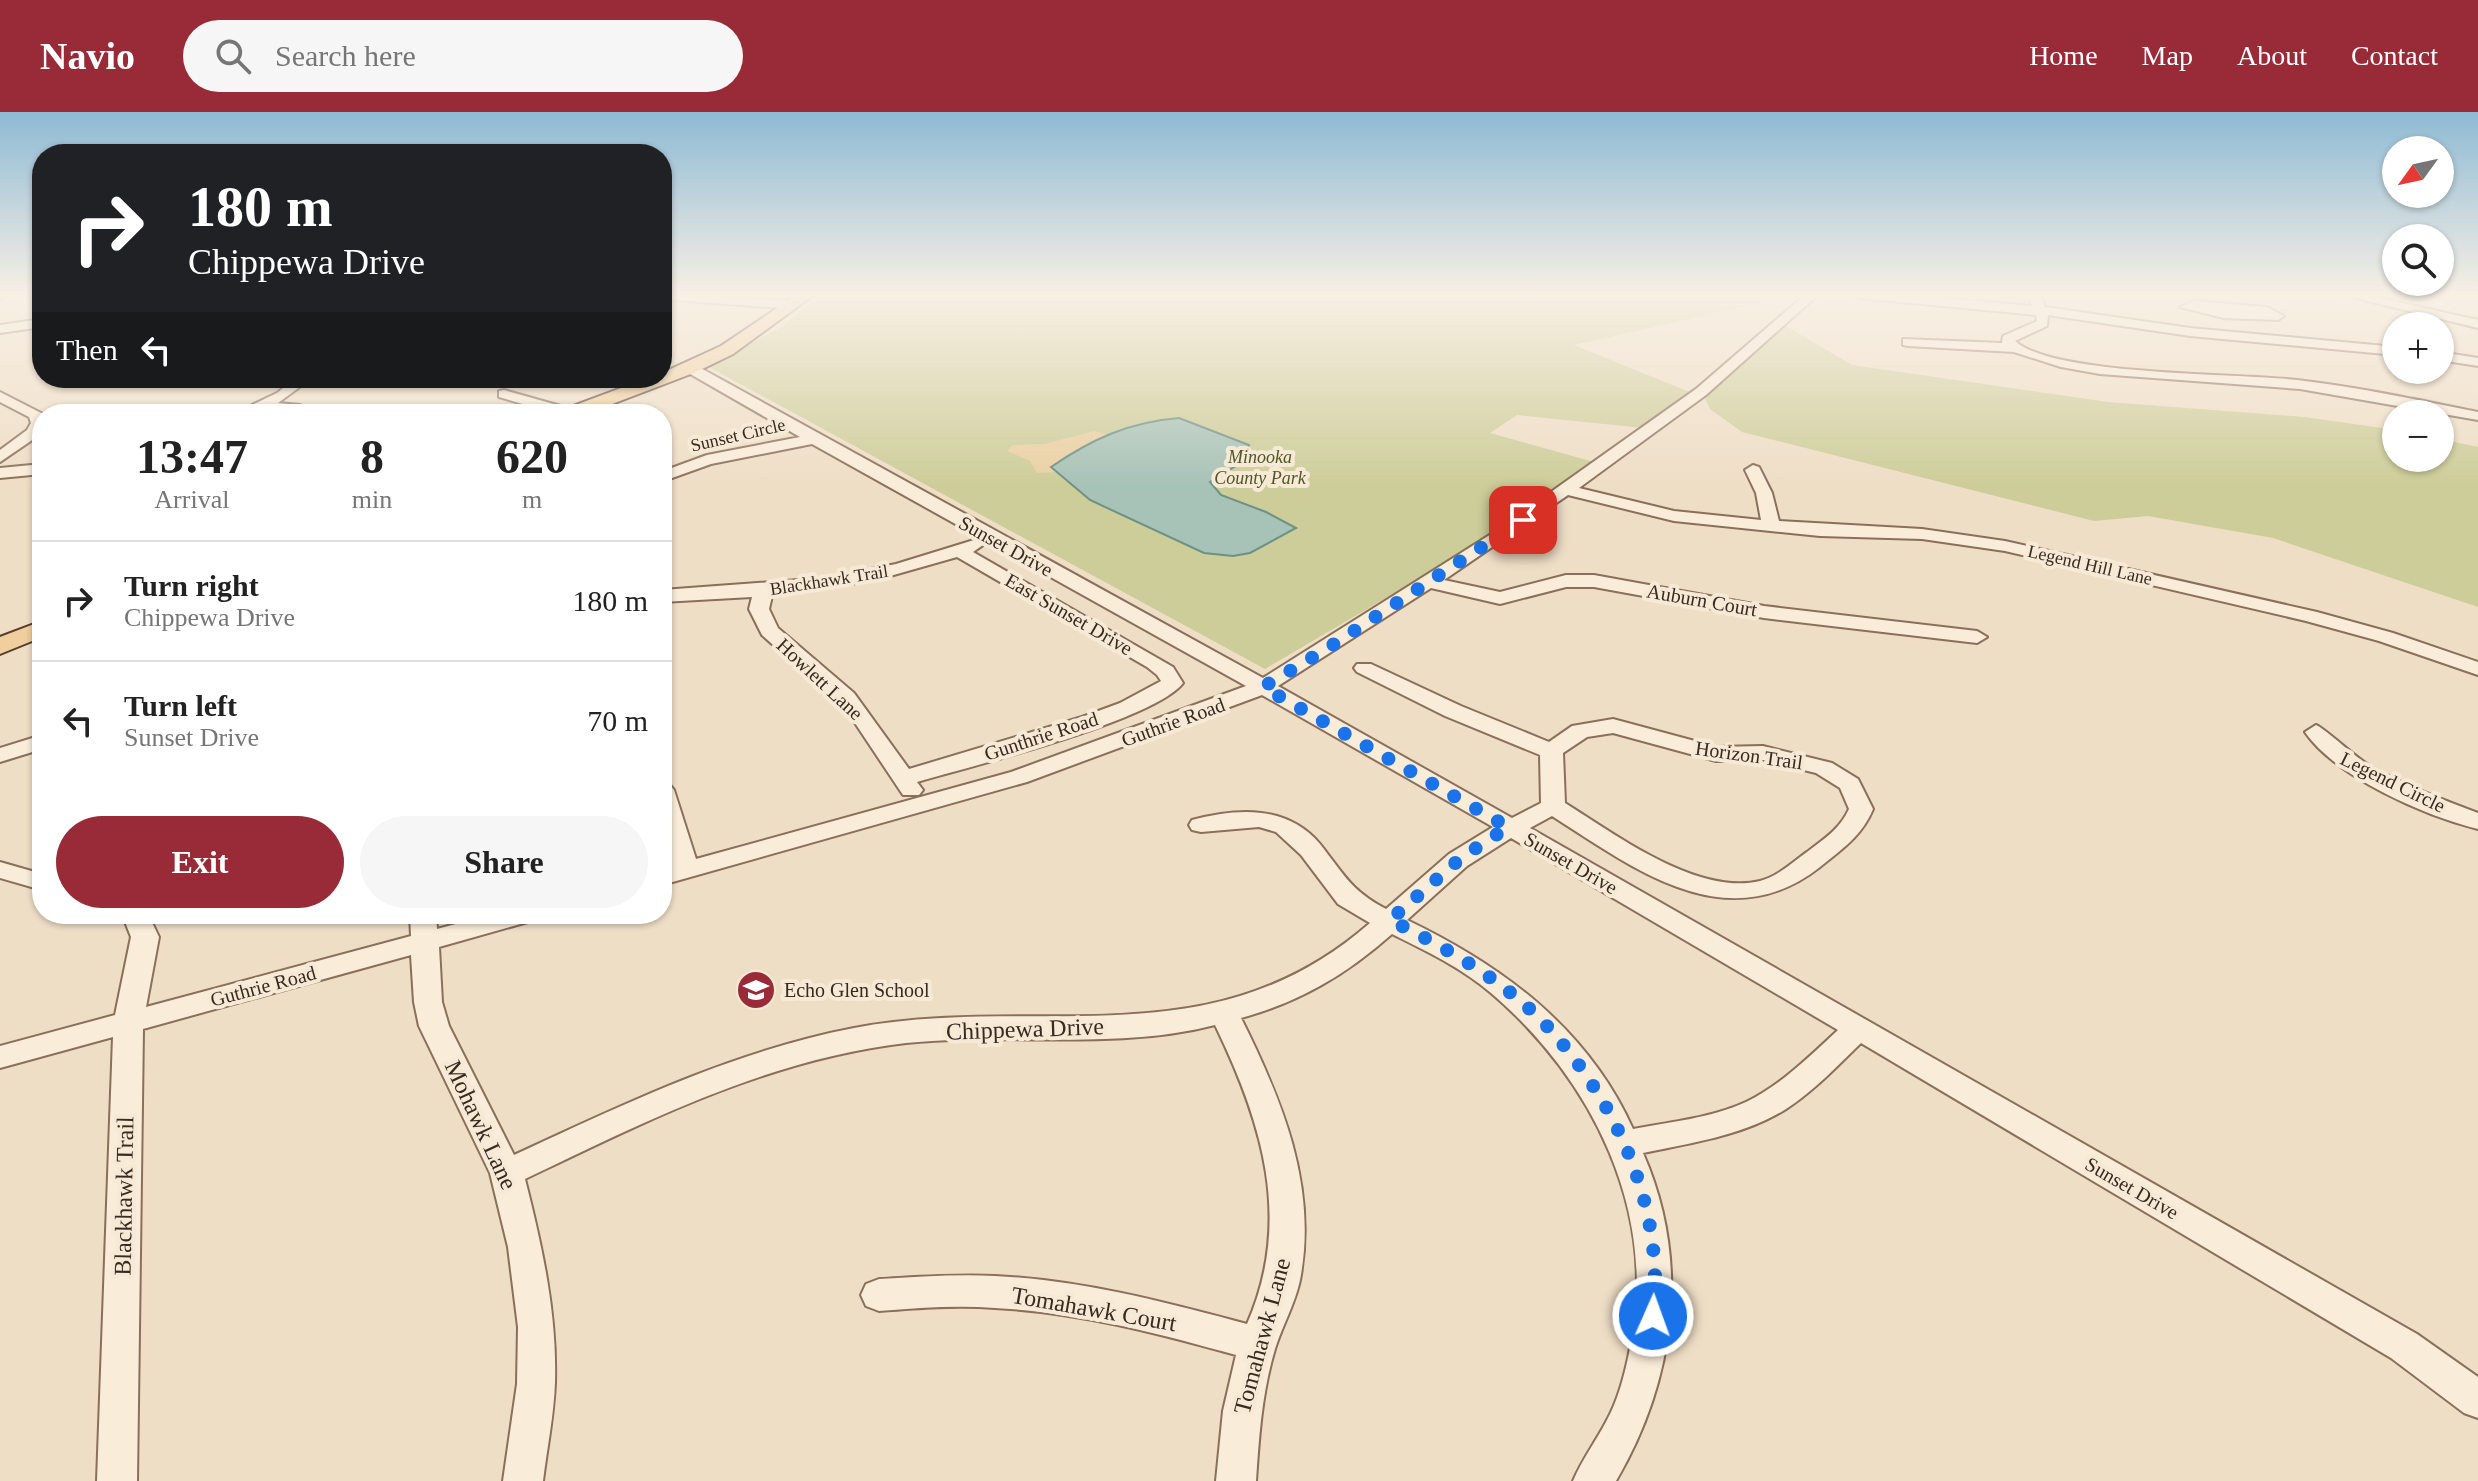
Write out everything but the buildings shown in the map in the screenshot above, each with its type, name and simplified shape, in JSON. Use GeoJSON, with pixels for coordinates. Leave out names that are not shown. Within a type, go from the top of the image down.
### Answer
{"type":"FeatureCollection","features":[{"type":"Feature","properties":{"kind":"main road"},"geometry":{"type":"LineString","coordinates":[[672,375],[711,358]]}},
{"type":"Feature","properties":{"kind":"main road"},"geometry":{"type":"LineString","coordinates":[[596,404],[638,388]]}},
{"type":"Feature","properties":{"kind":"main road"},"geometry":{"type":"LineString","coordinates":[[0,646],[32,632]]}},
{"type":"Feature","properties":{"kind":"street","name":"Guthrie Road"},"geometry":{"type":"LineString","coordinates":[[674,873],[920,806],[1074,759],[1263,687],[1430,582],[1570,486],[1683,405],[1738,358]]}},
{"type":"Feature","properties":{"kind":"street"},"geometry":{"type":"LineString","coordinates":[[2041,358],[2082,366],[2277,382],[2478,416]]}},
{"type":"Feature","properties":{"kind":"street"},"geometry":{"type":"LineString","coordinates":[[2454,358],[2478,362]]}},
{"type":"Feature","properties":{"kind":"street","name":"Sunset Drive"},"geometry":{"type":"LineString","coordinates":[[690,368],[1263,687],[1859,1028],[2404,1346],[2478,1400]]}},
{"type":"Feature","properties":{"kind":"street"},"geometry":{"type":"LineString","coordinates":[[265,404],[292,388]]}},
{"type":"Feature","properties":{"kind":"street"},"geometry":{"type":"LineString","coordinates":[[500,388],[508,404]]}},
{"type":"Feature","properties":{"kind":"street"},"geometry":{"type":"LineString","coordinates":[[504,394],[537,404]]}},
{"type":"Feature","properties":{"kind":"street"},"geometry":{"type":"LineString","coordinates":[[0,396],[32,412]]}},
{"type":"Feature","properties":{"kind":"street"},"geometry":{"type":"LineString","coordinates":[[0,457],[32,434]]}},
{"type":"Feature","properties":{"kind":"street","name":"Sunset Circle"},"geometry":{"type":"LineString","coordinates":[[672,473],[707,460],[814,439]]}},
{"type":"Feature","properties":{"kind":"street"},"geometry":{"type":"LineString","coordinates":[[0,473],[32,470]]}},
{"type":"Feature","properties":{"kind":"street"},"geometry":{"type":"LineString","coordinates":[[1753,470],[1764,493],[1771,527]]}},
{"type":"Feature","properties":{"kind":"street","name":"Legend Hill Lane"},"geometry":{"type":"LineString","coordinates":[[1570,486],[1627,501],[1663,515],[1771,527],[1922,534],[2005,546],[2310,616],[2386,637],[2478,669]]}},
{"type":"Feature","properties":{"kind":"street","name":"Blackhawk Trail"},"geometry":{"type":"LineString","coordinates":[[672,596],[763,591],[875,575],[959,551],[992,538]]}},
{"type":"Feature","properties":{"kind":"street","name":"East Sunset Drive"},"geometry":{"type":"LineString","coordinates":[[959,551],[1154,663],[1166,671],[1172,683]]}},
{"type":"Feature","properties":{"kind":"street","name":"Auburn Court"},"geometry":{"type":"LineString","coordinates":[[1430,582],[1500,598],[1521,595],[1552,584],[1594,581],[1764,612],[1977,637]]}},
{"type":"Feature","properties":{"kind":"street","name":"Howlett Lane"},"geometry":{"type":"LineString","coordinates":[[763,591],[759,609],[769,631],[846,698],[904,778],[920,806]]}},
{"type":"Feature","properties":{"kind":"street"},"geometry":{"type":"LineString","coordinates":[[1364,668],[1453,711],[1551,751],[1553,806],[1508,827]]}},
{"type":"Feature","properties":{"kind":"street","name":"Gunthrie Road"},"geometry":{"type":"LineString","coordinates":[[904,778],[1075,725],[1159,695],[1172,683]]}},
{"type":"Feature","properties":{"kind":"street","name":"Horizon Trail"},"geometry":{"type":"LineString","coordinates":[[1551,751],[1580,731],[1613,726],[1716,754],[1763,753],[1824,768],[1850,784],[1861,809],[1855,826],[1789,878],[1760,890],[1730,891],[1689,883],[1624,850],[1553,806]]}},
{"type":"Feature","properties":{"kind":"street","name":"Legend Circle"},"geometry":{"type":"LineString","coordinates":[[2316,732],[2325,746],[2368,773],[2478,822]]}},
{"type":"Feature","properties":{"kind":"street"},"geometry":{"type":"LineString","coordinates":[[0,755],[32,745]]}},
{"type":"Feature","properties":{"kind":"street"},"geometry":{"type":"LineString","coordinates":[[1201,825],[1266,818],[1291,830],[1304,839],[1346,897],[1446,949],[1498,984],[1547,1027],[1602,1098],[1633,1161],[1650,1221],[1656,1291],[1650,1342],[1633,1406],[1593,1481]]}},
{"type":"Feature","properties":{"kind":"street","name":"Chippewa Drive"},"geometry":{"type":"LineString","coordinates":[[507,1173],[666,1099],[733,1072],[823,1046],[909,1032],[1122,1026],[1224,1012],[1305,984],[1339,963],[1461,858],[1508,827]]}},
{"type":"Feature","properties":{"kind":"street"},"geometry":{"type":"LineString","coordinates":[[0,870],[32,879]]}},
{"type":"Feature","properties":{"kind":"street","name":"Blackhawk Trail"},"geometry":{"type":"LineString","coordinates":[[117,1481],[128,1022],[145,937],[139,924]]}},
{"type":"Feature","properties":{"kind":"street","name":"Guthrie Road"},"geometry":{"type":"LineString","coordinates":[[0,1057],[128,1022],[425,928],[454,924]]}},
{"type":"Feature","properties":{"kind":"street","name":"Mohawk Lane"},"geometry":{"type":"LineString","coordinates":[[425,928],[428,1002],[434,1026],[507,1173],[525,1247],[536,1327],[536,1384],[523,1481]]}},
{"type":"Feature","properties":{"kind":"street","name":"Tomahawk Lane"},"geometry":{"type":"LineString","coordinates":[[1224,1012],[1258,1079],[1277,1137],[1284,1171],[1288,1227],[1282,1281],[1258,1344],[1242,1409],[1236,1481]]}},
{"type":"Feature","properties":{"kind":"street"},"geometry":{"type":"LineString","coordinates":[[1624,1144],[1738,1118],[1772,1102],[1859,1028]]}},
{"type":"Feature","properties":{"kind":"street","name":"Tomahawk Court"},"geometry":{"type":"LineString","coordinates":[[879,1295],[943,1291],[1013,1293],[1088,1303],[1258,1344]]}},
{"type":"Feature","properties":{"kind":"street","name":"Sunset Drive"},"geometry":{"type":"LineString","coordinates":[[2404,1346],[2478,1378]]}},
{"type":"Feature","properties":{"kind":"green space","name":"Minooka County Park"},"geometry":{"type":"Polygon","coordinates":[[[723,358],[1606,358],[1692,393],[1643,428],[1517,415],[1490,433],[1594,462],[1493,535],[1265,669],[707,366],[723,358]]]}},
{"type":"Feature","properties":{"kind":"green space"},"geometry":{"type":"Polygon","coordinates":[[[1747,358],[1840,358],[1852,365],[2108,402],[2304,417],[2382,428],[2382,472],[2454,472],[2454,442],[2478,447],[2478,607],[2273,538],[2148,516],[2094,521],[1742,432],[1710,409],[1704,397],[1747,358]]]}},
{"type":"Feature","properties":{"kind":"sand"},"geometry":{"type":"Polygon","coordinates":[[[1095,431],[1107,435],[1089,442],[1052,468],[1058,472],[1037,473],[1030,461],[1007,451],[1013,445],[1044,444],[1095,431]]]}},
{"type":"Feature","properties":{"kind":"shaded area"},"geometry":{"type":"Polygon","coordinates":[[[1179,418],[1249,445],[1239,464],[1210,482],[1221,495],[1266,512],[1296,528],[1250,553],[1233,556],[1204,553],[1090,500],[1051,467],[1081,448],[1127,428],[1179,418]]]}},
{"type":"Feature","properties":{"kind":"place","name":"Echo Glen School"},"geometry":{"type":"Point","coordinates":[756,990]}},
{"type":"Feature","properties":{"kind":"route"},"geometry":{"type":"LineString","coordinates":[[1523,520],[1263,687],[1508,827],[1461,858],[1390,920],[1446,949],[1498,984],[1556,1035],[1602,1098],[1633,1161],[1650,1221],[1656,1291],[1653,1316]]}}]}
